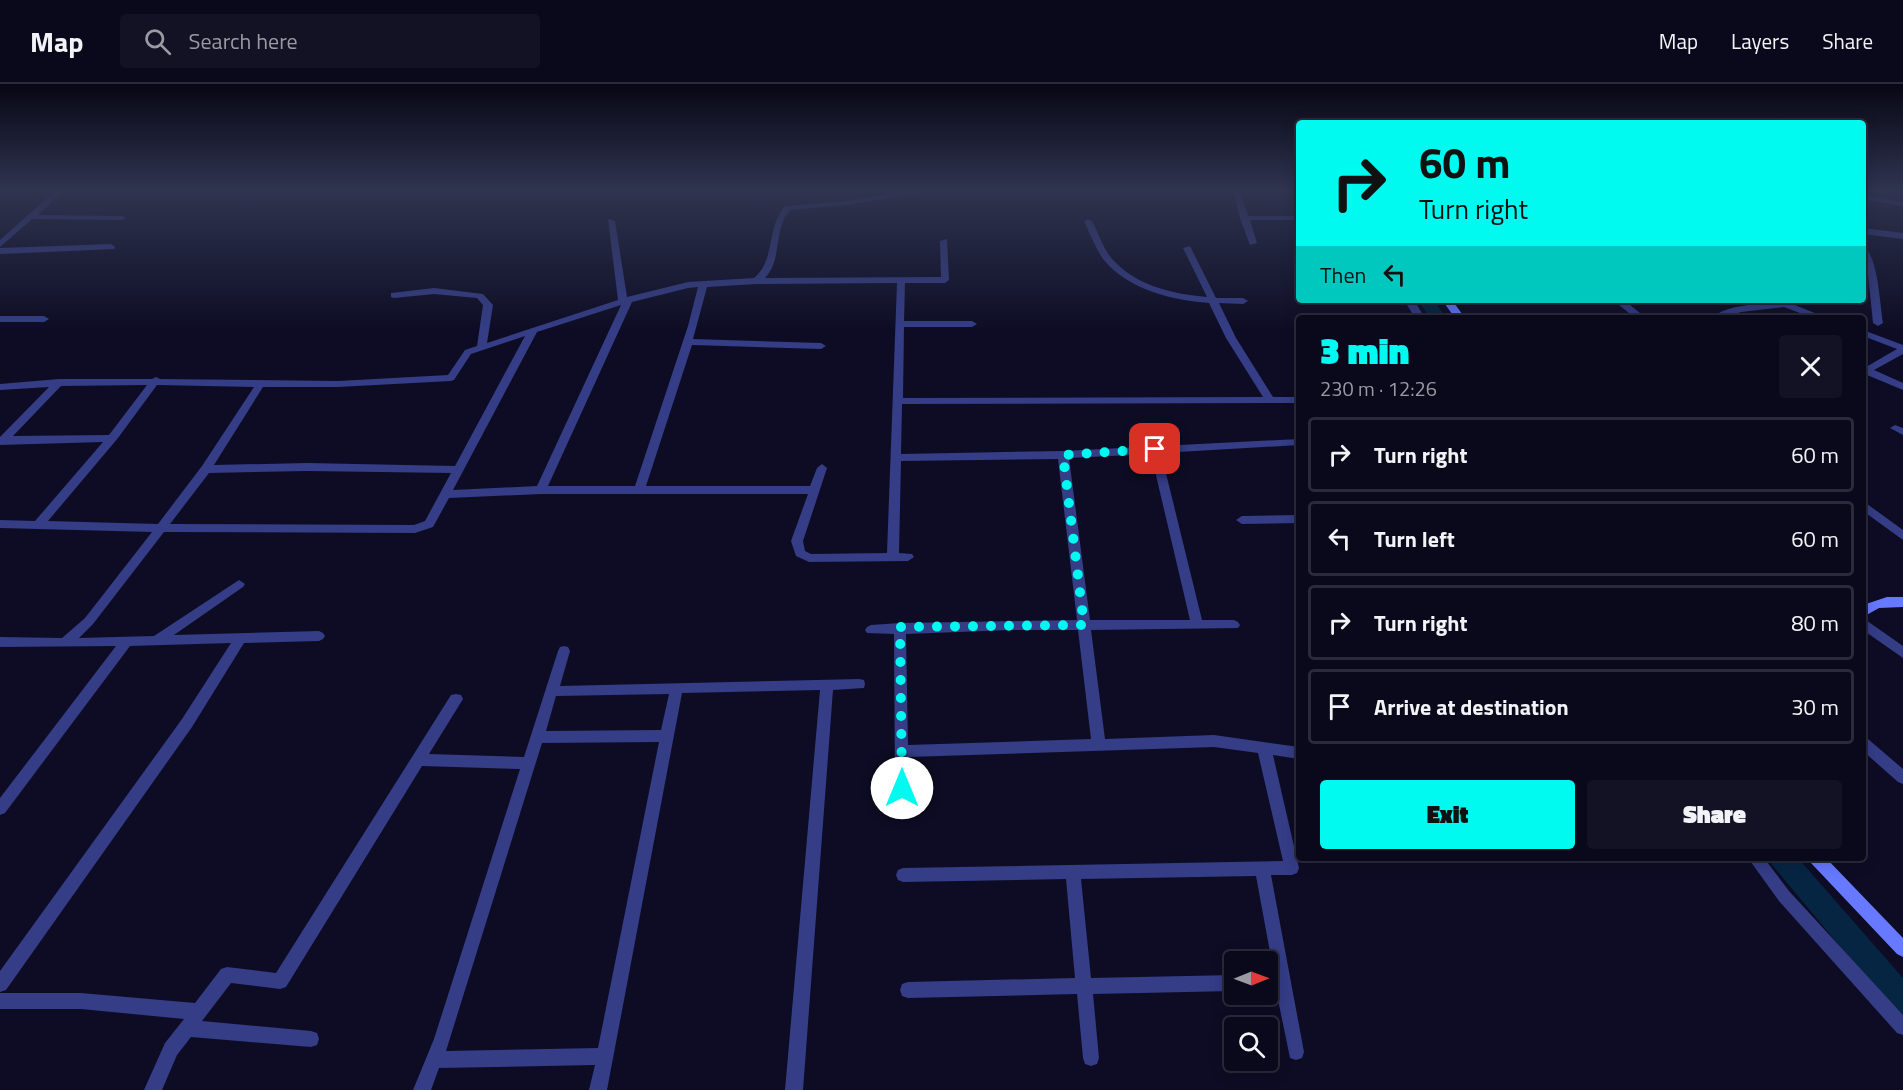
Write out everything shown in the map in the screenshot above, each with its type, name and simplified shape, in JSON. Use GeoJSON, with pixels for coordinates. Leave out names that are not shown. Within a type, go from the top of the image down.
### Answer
{"type":"FeatureCollection","features":[{"type":"Feature","properties":{"kind":"street"},"geometry":{"type":"LineString","coordinates":[[541,490],[626,300],[614,238]]}},
{"type":"Feature","properties":{"kind":"street"},"geometry":{"type":"LineString","coordinates":[[756,280],[761,278],[777,247],[777,238]]}},
{"type":"Feature","properties":{"kind":"street"},"geometry":{"type":"LineString","coordinates":[[1097,238],[1109,261],[1132,278],[1173,297],[1213,302],[1242,301]]}},
{"type":"Feature","properties":{"kind":"street"},"geometry":{"type":"LineString","coordinates":[[1251,238],[1253,243]]}},
{"type":"Feature","properties":{"kind":"street"},"geometry":{"type":"LineString","coordinates":[[0,387],[59,382],[156,380],[357,382],[451,378],[468,352],[626,300],[703,284],[756,280],[945,280],[944,241]]}},
{"type":"Feature","properties":{"kind":"street"},"geometry":{"type":"LineString","coordinates":[[0,251],[111,248]]}},
{"type":"Feature","properties":{"kind":"street"},"geometry":{"type":"LineString","coordinates":[[1186,248],[1231,338],[1270,400]]}},
{"type":"Feature","properties":{"kind":"street"},"geometry":{"type":"LineString","coordinates":[[1866,257],[1872,274],[1878,324]]}},
{"type":"Feature","properties":{"kind":"street"},"geometry":{"type":"LineString","coordinates":[[893,557],[900,281]]}},
{"type":"Feature","properties":{"kind":"street"},"geometry":{"type":"LineString","coordinates":[[639,490],[688,342],[703,284]]}},
{"type":"Feature","properties":{"kind":"street"},"geometry":{"type":"LineString","coordinates":[[394,295],[434,291],[480,296],[488,304],[481,348]]}},
{"type":"Feature","properties":{"kind":"street"},"geometry":{"type":"LineString","coordinates":[[1622,303],[1637,315]]}},
{"type":"Feature","properties":{"kind":"street"},"geometry":{"type":"LineString","coordinates":[[1722,315],[1739,303],[1789,303]]}},
{"type":"Feature","properties":{"kind":"street"},"geometry":{"type":"LineString","coordinates":[[1785,304],[1814,315]]}},
{"type":"Feature","properties":{"kind":"street"},"geometry":{"type":"LineString","coordinates":[[1730,311],[1739,315]]}},
{"type":"Feature","properties":{"kind":"street"},"geometry":{"type":"LineString","coordinates":[[0,320],[44,319]]}},
{"type":"Feature","properties":{"kind":"street"},"geometry":{"type":"LineString","coordinates":[[900,324],[972,324]]}},
{"type":"Feature","properties":{"kind":"street"},"geometry":{"type":"LineString","coordinates":[[0,524],[160,528],[415,529],[429,525],[533,331]]}},
{"type":"Feature","properties":{"kind":"street"},"geometry":{"type":"LineString","coordinates":[[1866,334],[1903,349]]}},
{"type":"Feature","properties":{"kind":"street"},"geometry":{"type":"LineString","coordinates":[[688,342],[821,346]]}},
{"type":"Feature","properties":{"kind":"street"},"geometry":{"type":"LineString","coordinates":[[1866,370],[1903,349]]}},
{"type":"Feature","properties":{"kind":"street"},"geometry":{"type":"LineString","coordinates":[[1866,372],[1903,387]]}},
{"type":"Feature","properties":{"kind":"street"},"geometry":{"type":"LineString","coordinates":[[38,525],[112,438],[156,380]]}},
{"type":"Feature","properties":{"kind":"street"},"geometry":{"type":"LineString","coordinates":[[2,442],[59,382]]}},
{"type":"Feature","properties":{"kind":"street"},"geometry":{"type":"LineString","coordinates":[[65,643],[89,621],[206,469],[261,382]]}},
{"type":"Feature","properties":{"kind":"street"},"geometry":{"type":"LineString","coordinates":[[898,401],[1296,400]]}},
{"type":"Feature","properties":{"kind":"street"},"geometry":{"type":"LineString","coordinates":[[2,442],[112,438]]}},
{"type":"Feature","properties":{"kind":"street"},"geometry":{"type":"LineString","coordinates":[[896,458],[1063,455],[1296,442]]}},
{"type":"Feature","properties":{"kind":"street"},"geometry":{"type":"LineString","coordinates":[[1155,449],[1197,625]]}},
{"type":"Feature","properties":{"kind":"street"},"geometry":{"type":"LineString","coordinates":[[1063,455],[1099,745]]}},
{"type":"Feature","properties":{"kind":"street"},"geometry":{"type":"LineString","coordinates":[[822,468],[797,541],[800,553],[809,558],[908,557]]}},
{"type":"Feature","properties":{"kind":"street"},"geometry":{"type":"LineString","coordinates":[[206,469],[458,470]]}},
{"type":"Feature","properties":{"kind":"street"},"geometry":{"type":"LineString","coordinates":[[445,494],[541,490],[814,490]]}},
{"type":"Feature","properties":{"kind":"street"},"geometry":{"type":"LineString","coordinates":[[1866,507],[1900,531]]}},
{"type":"Feature","properties":{"kind":"street"},"geometry":{"type":"LineString","coordinates":[[1242,520],[1296,519]]}},
{"type":"Feature","properties":{"kind":"street"},"geometry":{"type":"LineString","coordinates":[[156,641],[239,584]]}},
{"type":"Feature","properties":{"kind":"street"},"geometry":{"type":"LineString","coordinates":[[1866,609],[1886,601],[1903,602]]}},
{"type":"Feature","properties":{"kind":"street"},"geometry":{"type":"LineString","coordinates":[[871,630],[900,627],[1234,625]]}},
{"type":"Feature","properties":{"kind":"street"},"geometry":{"type":"LineString","coordinates":[[1866,625],[1903,653]]}},
{"type":"Feature","properties":{"kind":"street"},"geometry":{"type":"LineString","coordinates":[[900,627],[902,788]]}},
{"type":"Feature","properties":{"kind":"street"},"geometry":{"type":"LineString","coordinates":[[0,642],[65,643],[319,636]]}},
{"type":"Feature","properties":{"kind":"street"},"geometry":{"type":"LineString","coordinates":[[0,984],[187,723],[240,639]]}},
{"type":"Feature","properties":{"kind":"street"},"geometry":{"type":"LineString","coordinates":[[0,809],[127,641]]}},
{"type":"Feature","properties":{"kind":"street"},"geometry":{"type":"LineString","coordinates":[[422,1090],[434,1060],[564,651]]}},
{"type":"Feature","properties":{"kind":"street"},"geometry":{"type":"LineString","coordinates":[[551,691],[676,690],[859,684]]}},
{"type":"Feature","properties":{"kind":"street"},"geometry":{"type":"LineString","coordinates":[[795,1090],[827,685]]}},
{"type":"Feature","properties":{"kind":"street"},"geometry":{"type":"LineString","coordinates":[[598,1090],[676,690]]}},
{"type":"Feature","properties":{"kind":"street"},"geometry":{"type":"LineString","coordinates":[[153,1090],[171,1048],[227,975],[280,981],[456,699]]}},
{"type":"Feature","properties":{"kind":"street"},"geometry":{"type":"LineString","coordinates":[[537,737],[667,736]]}},
{"type":"Feature","properties":{"kind":"street"},"geometry":{"type":"LineString","coordinates":[[901,751],[1214,741],[1296,753]]}},
{"type":"Feature","properties":{"kind":"street"},"geometry":{"type":"LineString","coordinates":[[1866,746],[1903,778]]}},
{"type":"Feature","properties":{"kind":"street"},"geometry":{"type":"LineString","coordinates":[[903,874],[1293,868],[1264,748]]}},
{"type":"Feature","properties":{"kind":"street"},"geometry":{"type":"LineString","coordinates":[[418,760],[528,763]]}},
{"type":"Feature","properties":{"kind":"street"},"geometry":{"type":"LineString","coordinates":[[1757,861],[1784,897],[1903,1027]]}},
{"type":"Feature","properties":{"kind":"street"},"geometry":{"type":"LineString","coordinates":[[1819,861],[1903,950]]}},
{"type":"Feature","properties":{"kind":"street"},"geometry":{"type":"LineString","coordinates":[[1262,868],[1271,951]]}},
{"type":"Feature","properties":{"kind":"street"},"geometry":{"type":"LineString","coordinates":[[1073,872],[1091,1058]]}},
{"type":"Feature","properties":{"kind":"street"},"geometry":{"type":"LineString","coordinates":[[908,990],[1224,983]]}},
{"type":"Feature","properties":{"kind":"street"},"geometry":{"type":"LineString","coordinates":[[1278,992],[1296,1052]]}},
{"type":"Feature","properties":{"kind":"street"},"geometry":{"type":"LineString","coordinates":[[0,1001],[81,1002],[199,1012]]}},
{"type":"Feature","properties":{"kind":"street"},"geometry":{"type":"LineString","coordinates":[[187,1028],[311,1039]]}},
{"type":"Feature","properties":{"kind":"street"},"geometry":{"type":"LineString","coordinates":[[434,1060],[604,1056]]}},
{"type":"Feature","properties":{"kind":"waterway"},"geometry":{"type":"LineString","coordinates":[[1428,303],[1436,315]]}},
{"type":"Feature","properties":{"kind":"waterway"},"geometry":{"type":"LineString","coordinates":[[1785,861],[1903,1000]]}},
{"type":"Feature","properties":{"kind":"route"},"geometry":{"type":"LineString","coordinates":[[902,788],[900,627],[1084,625],[1063,455],[1155,449]]}}]}
